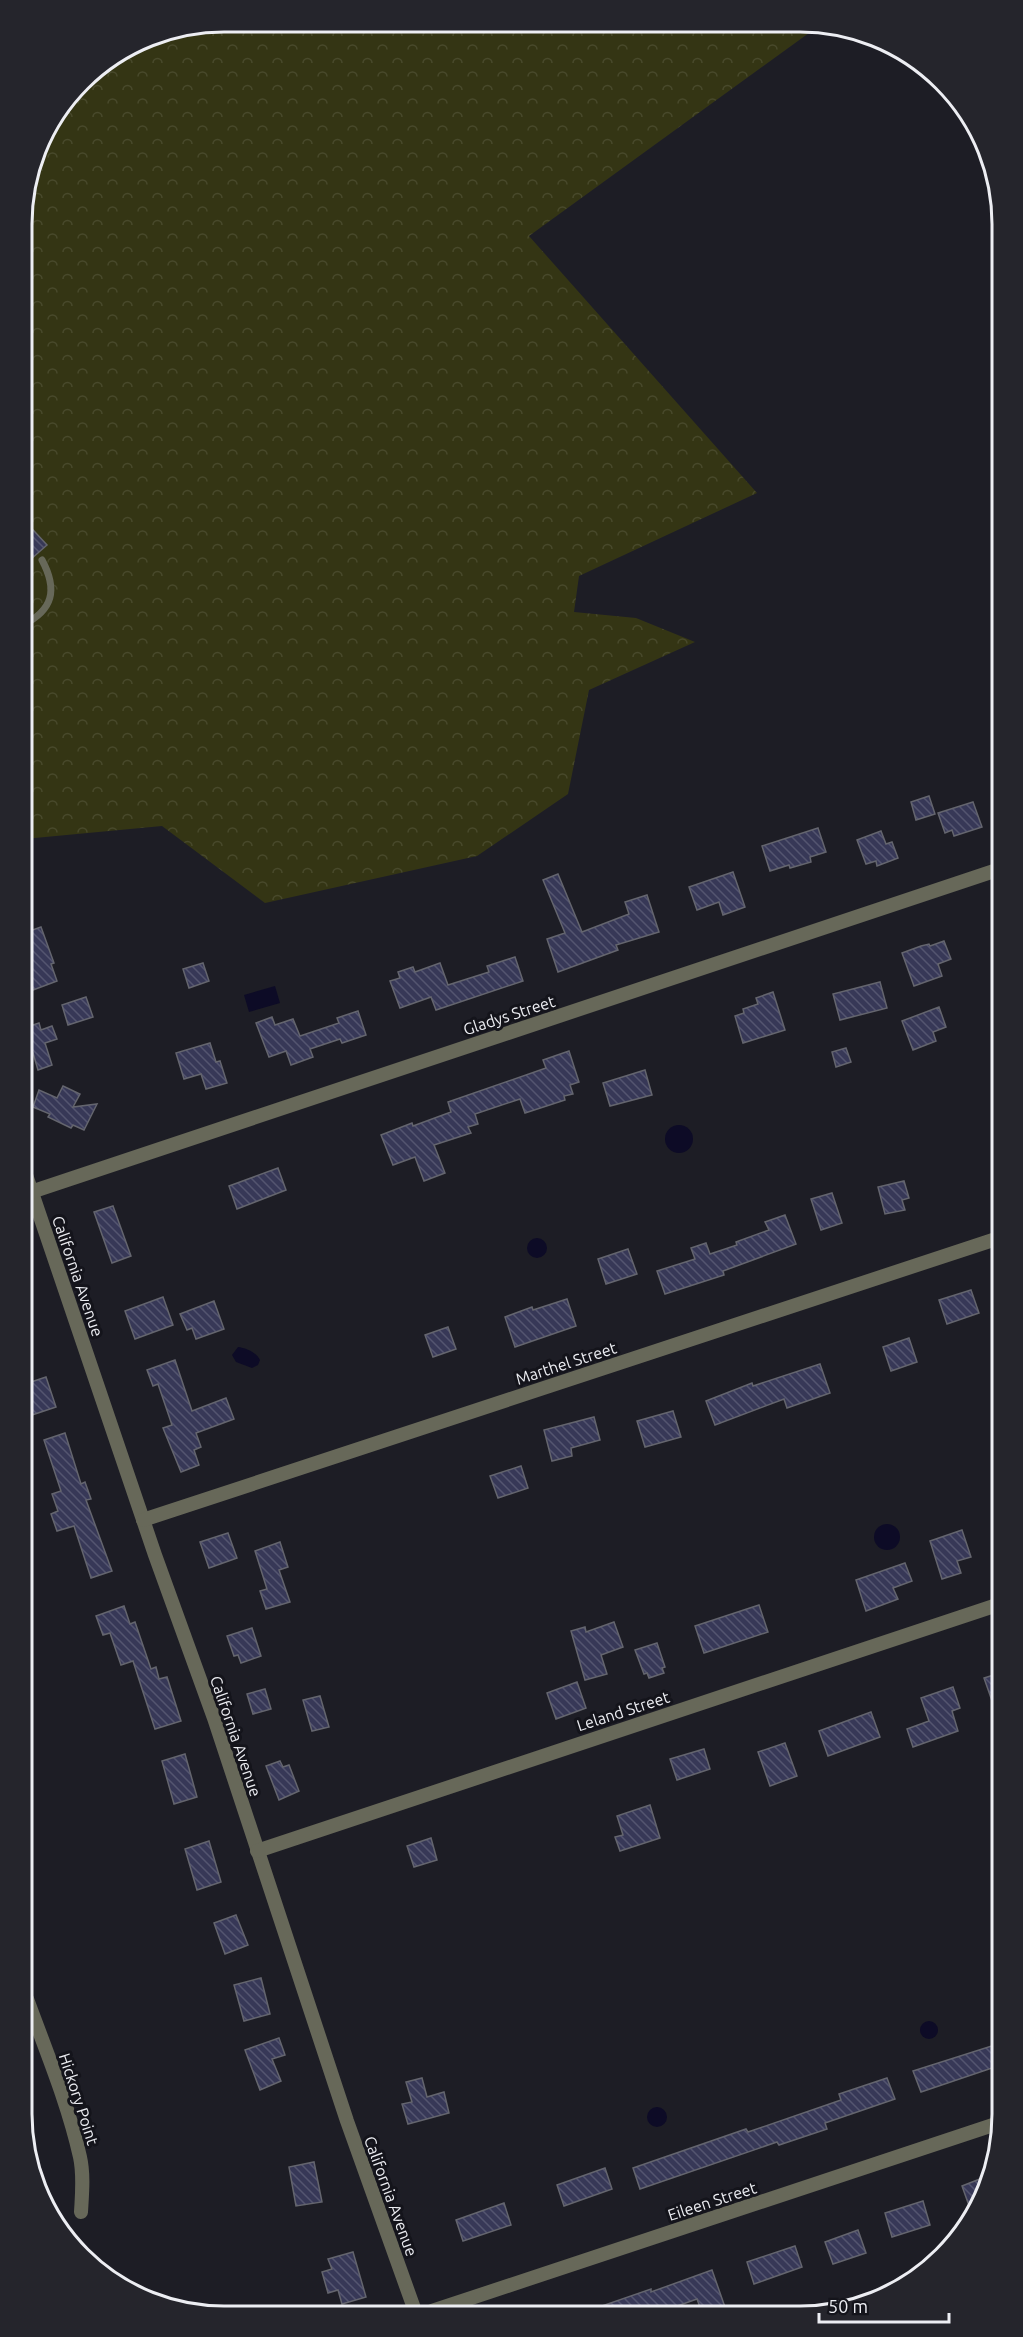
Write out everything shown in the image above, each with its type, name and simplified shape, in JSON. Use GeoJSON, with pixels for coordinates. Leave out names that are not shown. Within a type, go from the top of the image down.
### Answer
{"type":"FeatureCollection","features":[{"type":"Feature","properties":{"kind":"street","name":"Gladys Street"},"geometry":{"type":"LineString","coordinates":[[32,1192],[992,872]]}},
{"type":"Feature","properties":{"kind":"street","name":"California Avenue"},"geometry":{"type":"LineString","coordinates":[[32,1195],[143,1520],[214,1718],[347,2121],[413,2306]]}},
{"type":"Feature","properties":{"kind":"street","name":"Marthel Street"},"geometry":{"type":"LineString","coordinates":[[143,1520],[991,1240]]}},
{"type":"Feature","properties":{"kind":"street","name":"Leland Street"},"geometry":{"type":"LineString","coordinates":[[257,1851],[991,1607]]}},
{"type":"Feature","properties":{"kind":"street","name":"Hickory Point"},"geometry":{"type":"LineString","coordinates":[[32,2013],[70,2119],[80,2157],[81,2212]]}},
{"type":"Feature","properties":{"kind":"street","name":"Eileen Street"},"geometry":{"type":"LineString","coordinates":[[447,2306],[991,2126]]}},
{"type":"Feature","properties":{"kind":"lane"},"geometry":{"type":"LineString","coordinates":[[32,619],[40,615],[48,606],[51,587],[49,573],[42,560]]}},
{"type":"Feature","properties":{"kind":"green space"},"geometry":{"type":"Polygon","coordinates":[[[211,32],[810,32],[529,236],[757,493],[579,576],[574,612],[636,618],[695,642],[589,690],[568,794],[477,856],[265,903],[162,826],[32,838],[32,211],[38,174],[46,150],[57,127],[79,97],[97,79],[127,57],[162,42],[186,35],[211,32]]]}},
{"type":"Feature","properties":{"kind":"shaded area"},"geometry":{"type":"Polygon","coordinates":[[[275,986],[280,1003],[249,1012],[244,995],[275,986]]]}},
{"type":"Feature","properties":{"kind":"shaded area"},"geometry":{"type":"Polygon","coordinates":[[[679,1125],[689,1129],[693,1139],[689,1149],[679,1153],[669,1149],[665,1139],[669,1129],[679,1125]]]}},
{"type":"Feature","properties":{"kind":"shaded area"},"geometry":{"type":"Polygon","coordinates":[[[533,1238],[541,1238],[547,1244],[547,1252],[541,1258],[533,1258],[527,1252],[527,1244],[533,1238]]]}},
{"type":"Feature","properties":{"kind":"shaded area"},"geometry":{"type":"Polygon","coordinates":[[[238,1347],[247,1349],[256,1355],[260,1360],[258,1365],[252,1368],[236,1362],[232,1355],[238,1347]]]}},
{"type":"Feature","properties":{"kind":"shaded area"},"geometry":{"type":"Polygon","coordinates":[[[887,1524],[896,1528],[900,1537],[896,1546],[887,1550],[878,1546],[874,1537],[878,1528],[887,1524]]]}},
{"type":"Feature","properties":{"kind":"shaded area"},"geometry":{"type":"Polygon","coordinates":[[[929,2021],[935,2024],[938,2030],[935,2036],[929,2039],[923,2036],[920,2030],[923,2024],[929,2021]]]}},
{"type":"Feature","properties":{"kind":"shaded area"},"geometry":{"type":"Polygon","coordinates":[[[657,2107],[664,2110],[667,2117],[664,2124],[657,2127],[650,2124],[647,2117],[650,2110],[657,2107]]]}},
{"type":"Feature","properties":{"kind":"building"},"geometry":{"type":"Polygon","coordinates":[[[32,529],[47,545],[32,558],[32,529]]]}},
{"type":"Feature","properties":{"kind":"building"},"geometry":{"type":"Polygon","coordinates":[[[929,796],[935,814],[916,820],[911,802],[929,796]]]}},
{"type":"Feature","properties":{"kind":"building"},"geometry":{"type":"Polygon","coordinates":[[[973,802],[982,827],[954,836],[952,830],[945,833],[938,813],[973,802]]]}},
{"type":"Feature","properties":{"kind":"building"},"geometry":{"type":"Polygon","coordinates":[[[818,828],[826,852],[810,857],[811,862],[770,871],[762,846],[818,828]]]}},
{"type":"Feature","properties":{"kind":"building"},"geometry":{"type":"Polygon","coordinates":[[[881,831],[886,844],[892,842],[898,858],[877,866],[876,861],[866,864],[857,840],[881,831]]]}},
{"type":"Feature","properties":{"kind":"building"},"geometry":{"type":"Polygon","coordinates":[[[733,872],[745,907],[723,915],[719,902],[697,910],[689,887],[733,872]]]}},
{"type":"Feature","properties":{"kind":"building"},"geometry":{"type":"Polygon","coordinates":[[[558,874],[582,932],[629,914],[625,902],[647,895],[659,932],[616,945],[618,950],[558,972],[547,939],[565,933],[543,880],[558,874]]]}},
{"type":"Feature","properties":{"kind":"building"},"geometry":{"type":"Polygon","coordinates":[[[41,927],[54,963],[51,964],[57,981],[33,990],[32,987],[32,930],[41,927]]]}},
{"type":"Feature","properties":{"kind":"building"},"geometry":{"type":"Polygon","coordinates":[[[944,941],[951,959],[938,964],[942,976],[914,986],[902,953],[944,941]]]}},
{"type":"Feature","properties":{"kind":"building"},"geometry":{"type":"Polygon","coordinates":[[[515,957],[523,981],[436,1010],[431,997],[400,1008],[390,981],[400,978],[398,972],[413,967],[415,972],[440,963],[448,985],[489,972],[487,966],[515,957]]]}},
{"type":"Feature","properties":{"kind":"building"},"geometry":{"type":"Polygon","coordinates":[[[203,963],[209,981],[189,988],[183,969],[203,963]]]}},
{"type":"Feature","properties":{"kind":"building"},"geometry":{"type":"Polygon","coordinates":[[[880,982],[887,1008],[840,1020],[833,994],[880,982]]]}},
{"type":"Feature","properties":{"kind":"building"},"geometry":{"type":"Polygon","coordinates":[[[773,992],[785,1030],[743,1043],[735,1016],[744,1013],[743,1009],[758,1004],[756,998],[773,992]]]}},
{"type":"Feature","properties":{"kind":"building"},"geometry":{"type":"Polygon","coordinates":[[[86,997],[93,1017],[68,1025],[62,1005],[86,997]]]}},
{"type":"Feature","properties":{"kind":"building"},"geometry":{"type":"Polygon","coordinates":[[[939,1007],[946,1027],[933,1032],[936,1041],[913,1050],[902,1021],[939,1007]]]}},
{"type":"Feature","properties":{"kind":"building"},"geometry":{"type":"Polygon","coordinates":[[[358,1011],[366,1035],[342,1043],[340,1039],[310,1049],[313,1057],[291,1065],[286,1051],[269,1057],[256,1023],[272,1017],[275,1025],[293,1019],[300,1036],[339,1023],[337,1018],[358,1011]]]}},
{"type":"Feature","properties":{"kind":"building"},"geometry":{"type":"Polygon","coordinates":[[[39,1023],[41,1030],[52,1026],[57,1039],[45,1043],[52,1065],[38,1070],[32,1053],[32,1025],[39,1023]]]}},
{"type":"Feature","properties":{"kind":"building"},"geometry":{"type":"Polygon","coordinates":[[[210,1043],[216,1062],[220,1061],[227,1083],[206,1089],[201,1074],[184,1079],[176,1053],[210,1043]]]}},
{"type":"Feature","properties":{"kind":"building"},"geometry":{"type":"Polygon","coordinates":[[[846,1048],[851,1062],[836,1067],[832,1052],[846,1048]]]}},
{"type":"Feature","properties":{"kind":"building"},"geometry":{"type":"Polygon","coordinates":[[[569,1051],[579,1082],[570,1085],[573,1094],[564,1096],[565,1100],[525,1113],[520,1099],[475,1114],[478,1124],[468,1127],[471,1133],[434,1145],[445,1173],[424,1181],[415,1157],[393,1165],[381,1135],[451,1112],[448,1102],[546,1068],[543,1060],[569,1051]]]}},
{"type":"Feature","properties":{"kind":"building"},"geometry":{"type":"Polygon","coordinates":[[[645,1070],[652,1095],[610,1106],[603,1083],[645,1070]]]}},
{"type":"Feature","properties":{"kind":"building"},"geometry":{"type":"Polygon","coordinates":[[[63,1086],[80,1094],[73,1107],[97,1104],[84,1130],[73,1125],[71,1128],[48,1117],[50,1114],[33,1107],[39,1090],[57,1098],[63,1086]]]}},
{"type":"Feature","properties":{"kind":"building"},"geometry":{"type":"Polygon","coordinates":[[[278,1168],[286,1190],[237,1209],[229,1186],[278,1168]]]}},
{"type":"Feature","properties":{"kind":"building"},"geometry":{"type":"Polygon","coordinates":[[[904,1181],[909,1198],[902,1200],[905,1210],[885,1214],[878,1187],[904,1181]]]}},
{"type":"Feature","properties":{"kind":"building"},"geometry":{"type":"Polygon","coordinates":[[[832,1193],[842,1223],[821,1230],[811,1199],[832,1193]]]}},
{"type":"Feature","properties":{"kind":"building"},"geometry":{"type":"Polygon","coordinates":[[[113,1206],[131,1256],[112,1263],[94,1212],[113,1206]]]}},
{"type":"Feature","properties":{"kind":"building"},"geometry":{"type":"Polygon","coordinates":[[[785,1215],[796,1244],[723,1271],[724,1275],[665,1294],[657,1271],[695,1259],[691,1248],[706,1243],[710,1254],[737,1245],[736,1242],[769,1230],[765,1222],[785,1215]]]}},
{"type":"Feature","properties":{"kind":"building"},"geometry":{"type":"Polygon","coordinates":[[[628,1249],[637,1274],[606,1284],[598,1259],[628,1249]]]}},
{"type":"Feature","properties":{"kind":"building"},"geometry":{"type":"Polygon","coordinates":[[[971,1290],[979,1313],[947,1324],[939,1300],[971,1290]]]}},
{"type":"Feature","properties":{"kind":"building"},"geometry":{"type":"Polygon","coordinates":[[[163,1297],[173,1325],[135,1339],[125,1311],[163,1297]]]}},
{"type":"Feature","properties":{"kind":"building"},"geometry":{"type":"Polygon","coordinates":[[[567,1299],[576,1326],[515,1347],[505,1317],[532,1307],[533,1310],[567,1299]]]}},
{"type":"Feature","properties":{"kind":"building"},"geometry":{"type":"Polygon","coordinates":[[[214,1301],[224,1329],[196,1339],[192,1328],[187,1330],[180,1314],[214,1301]]]}},
{"type":"Feature","properties":{"kind":"building"},"geometry":{"type":"Polygon","coordinates":[[[448,1327],[456,1349],[433,1357],[425,1335],[448,1327]]]}},
{"type":"Feature","properties":{"kind":"building"},"geometry":{"type":"Polygon","coordinates":[[[909,1338],[917,1362],[891,1371],[883,1347],[909,1338]]]}},
{"type":"Feature","properties":{"kind":"building"},"geometry":{"type":"Polygon","coordinates":[[[175,1360],[192,1411],[226,1398],[234,1419],[196,1433],[201,1447],[194,1450],[199,1465],[181,1472],[163,1428],[172,1425],[158,1384],[153,1386],[147,1370],[175,1360]]]}},
{"type":"Feature","properties":{"kind":"building"},"geometry":{"type":"Polygon","coordinates":[[[820,1364],[830,1393],[787,1408],[784,1399],[715,1425],[706,1401],[752,1383],[753,1386],[820,1364]]]}},
{"type":"Feature","properties":{"kind":"building"},"geometry":{"type":"Polygon","coordinates":[[[46,1377],[56,1407],[32,1415],[32,1382],[46,1377]]]}},
{"type":"Feature","properties":{"kind":"building"},"geometry":{"type":"Polygon","coordinates":[[[673,1411],[681,1437],[645,1447],[637,1421],[673,1411]]]}},
{"type":"Feature","properties":{"kind":"building"},"geometry":{"type":"Polygon","coordinates":[[[594,1417],[600,1440],[571,1448],[572,1456],[552,1461],[544,1430],[594,1417]]]}},
{"type":"Feature","properties":{"kind":"building"},"geometry":{"type":"Polygon","coordinates":[[[65,1433],[81,1484],[85,1482],[91,1499],[86,1500],[112,1571],[91,1578],[74,1526],[57,1531],[51,1514],[58,1511],[52,1494],[61,1491],[44,1440],[65,1433]]]}},
{"type":"Feature","properties":{"kind":"building"},"geometry":{"type":"Polygon","coordinates":[[[521,1466],[528,1488],[498,1498],[490,1476],[521,1466]]]}},
{"type":"Feature","properties":{"kind":"building"},"geometry":{"type":"Polygon","coordinates":[[[962,1530],[971,1557],[957,1561],[961,1573],[942,1579],[930,1541],[962,1530]]]}},
{"type":"Feature","properties":{"kind":"building"},"geometry":{"type":"Polygon","coordinates":[[[228,1533],[237,1558],[209,1568],[200,1542],[228,1533]]]}},
{"type":"Feature","properties":{"kind":"building"},"geometry":{"type":"Polygon","coordinates":[[[280,1542],[288,1567],[279,1570],[290,1602],[266,1609],[260,1591],[267,1589],[255,1551],[280,1542]]]}},
{"type":"Feature","properties":{"kind":"building"},"geometry":{"type":"Polygon","coordinates":[[[905,1563],[912,1581],[893,1588],[898,1599],[866,1611],[856,1580],[905,1563]]]}},
{"type":"Feature","properties":{"kind":"building"},"geometry":{"type":"Polygon","coordinates":[[[759,1605],[768,1632],[704,1653],[695,1626],[759,1605]]]}},
{"type":"Feature","properties":{"kind":"building"},"geometry":{"type":"Polygon","coordinates":[[[124,1606],[130,1624],[135,1622],[151,1669],[156,1667],[159,1679],[167,1677],[181,1721],[155,1729],[133,1661],[121,1665],[110,1633],[103,1635],[96,1616],[124,1606]]]}},
{"type":"Feature","properties":{"kind":"building"},"geometry":{"type":"Polygon","coordinates":[[[614,1622],[623,1647],[601,1655],[607,1674],[585,1680],[571,1631],[585,1627],[586,1632],[614,1622]]]}},
{"type":"Feature","properties":{"kind":"building"},"geometry":{"type":"Polygon","coordinates":[[[252,1628],[261,1656],[241,1663],[238,1655],[234,1656],[227,1636],[252,1628]]]}},
{"type":"Feature","properties":{"kind":"building"},"geometry":{"type":"Polygon","coordinates":[[[657,1643],[665,1667],[662,1668],[664,1673],[649,1678],[647,1673],[644,1674],[635,1650],[657,1643]]]}},
{"type":"Feature","properties":{"kind":"building"},"geometry":{"type":"Polygon","coordinates":[[[991,1676],[991,1699],[984,1678],[991,1676]]]}},
{"type":"Feature","properties":{"kind":"building"},"geometry":{"type":"Polygon","coordinates":[[[577,1682],[586,1708],[556,1719],[547,1693],[577,1682]]]}},
{"type":"Feature","properties":{"kind":"building"},"geometry":{"type":"Polygon","coordinates":[[[953,1687],[960,1708],[952,1711],[958,1731],[913,1747],[907,1729],[929,1721],[921,1698],[953,1687]]]}},
{"type":"Feature","properties":{"kind":"building"},"geometry":{"type":"Polygon","coordinates":[[[265,1689],[271,1709],[253,1714],[247,1694],[265,1689]]]}},
{"type":"Feature","properties":{"kind":"building"},"geometry":{"type":"Polygon","coordinates":[[[320,1696],[329,1727],[312,1731],[303,1700],[320,1696]]]}},
{"type":"Feature","properties":{"kind":"building"},"geometry":{"type":"Polygon","coordinates":[[[871,1712],[880,1737],[828,1756],[819,1731],[871,1712]]]}},
{"type":"Feature","properties":{"kind":"building"},"geometry":{"type":"Polygon","coordinates":[[[785,1743],[797,1776],[770,1786],[758,1752],[785,1743]]]}},
{"type":"Feature","properties":{"kind":"building"},"geometry":{"type":"Polygon","coordinates":[[[704,1749],[710,1769],[677,1780],[670,1759],[704,1749]]]}},
{"type":"Feature","properties":{"kind":"building"},"geometry":{"type":"Polygon","coordinates":[[[185,1754],[197,1797],[174,1804],[162,1761],[185,1754]]]}},
{"type":"Feature","properties":{"kind":"building"},"geometry":{"type":"Polygon","coordinates":[[[280,1761],[283,1767],[289,1765],[299,1791],[279,1800],[266,1766],[280,1761]]]}},
{"type":"Feature","properties":{"kind":"building"},"geometry":{"type":"Polygon","coordinates":[[[650,1805],[660,1838],[620,1851],[615,1837],[623,1835],[617,1816],[650,1805]]]}},
{"type":"Feature","properties":{"kind":"building"},"geometry":{"type":"Polygon","coordinates":[[[431,1838],[437,1860],[414,1867],[407,1846],[431,1838]]]}},
{"type":"Feature","properties":{"kind":"building"},"geometry":{"type":"Polygon","coordinates":[[[209,1841],[221,1882],[197,1890],[185,1849],[209,1841]]]}},
{"type":"Feature","properties":{"kind":"building"},"geometry":{"type":"Polygon","coordinates":[[[236,1915],[248,1945],[225,1954],[214,1923],[236,1915]]]}},
{"type":"Feature","properties":{"kind":"building"},"geometry":{"type":"Polygon","coordinates":[[[261,1978],[270,2014],[244,2021],[234,1985],[261,1978]]]}},
{"type":"Feature","properties":{"kind":"building"},"geometry":{"type":"Polygon","coordinates":[[[279,2038],[285,2055],[272,2059],[281,2081],[260,2090],[245,2050],[279,2038]]]}},
{"type":"Feature","properties":{"kind":"building"},"geometry":{"type":"Polygon","coordinates":[[[991,2046],[991,2068],[921,2092],[913,2071],[991,2046]]]}},
{"type":"Feature","properties":{"kind":"building"},"geometry":{"type":"Polygon","coordinates":[[[422,2078],[427,2097],[444,2092],[449,2113],[408,2124],[402,2104],[412,2102],[406,2082],[422,2078]]]}},
{"type":"Feature","properties":{"kind":"building"},"geometry":{"type":"Polygon","coordinates":[[[887,2078],[895,2099],[825,2123],[827,2129],[779,2145],[777,2142],[640,2189],[633,2168],[746,2129],[748,2132],[841,2100],[839,2094],[887,2078]]]}},
{"type":"Feature","properties":{"kind":"building"},"geometry":{"type":"Polygon","coordinates":[[[314,2162],[322,2202],[296,2206],[289,2167],[314,2162]]]}},
{"type":"Feature","properties":{"kind":"building"},"geometry":{"type":"Polygon","coordinates":[[[605,2168],[612,2189],[564,2206],[557,2185],[605,2168]]]}},
{"type":"Feature","properties":{"kind":"building"},"geometry":{"type":"Polygon","coordinates":[[[980,2179],[969,2205],[962,2186],[980,2179]]]}},
{"type":"Feature","properties":{"kind":"building"},"geometry":{"type":"Polygon","coordinates":[[[923,2201],[930,2225],[892,2237],[885,2213],[923,2201]]]}},
{"type":"Feature","properties":{"kind":"building"},"geometry":{"type":"Polygon","coordinates":[[[504,2203],[511,2225],[463,2241],[456,2220],[504,2203]]]}},
{"type":"Feature","properties":{"kind":"building"},"geometry":{"type":"Polygon","coordinates":[[[858,2230],[866,2253],[833,2264],[825,2242],[858,2230]]]}},
{"type":"Feature","properties":{"kind":"building"},"geometry":{"type":"Polygon","coordinates":[[[795,2246],[802,2267],[754,2284],[747,2262],[795,2246]]]}},
{"type":"Feature","properties":{"kind":"building"},"geometry":{"type":"Polygon","coordinates":[[[353,2252],[366,2297],[342,2304],[338,2290],[328,2293],[322,2272],[332,2269],[328,2259],[353,2252]]]}},
{"type":"Feature","properties":{"kind":"building"},"geometry":{"type":"Polygon","coordinates":[[[712,2270],[725,2306],[700,2306],[697,2299],[677,2306],[602,2306],[651,2289],[651,2292],[712,2270]]]}}]}
